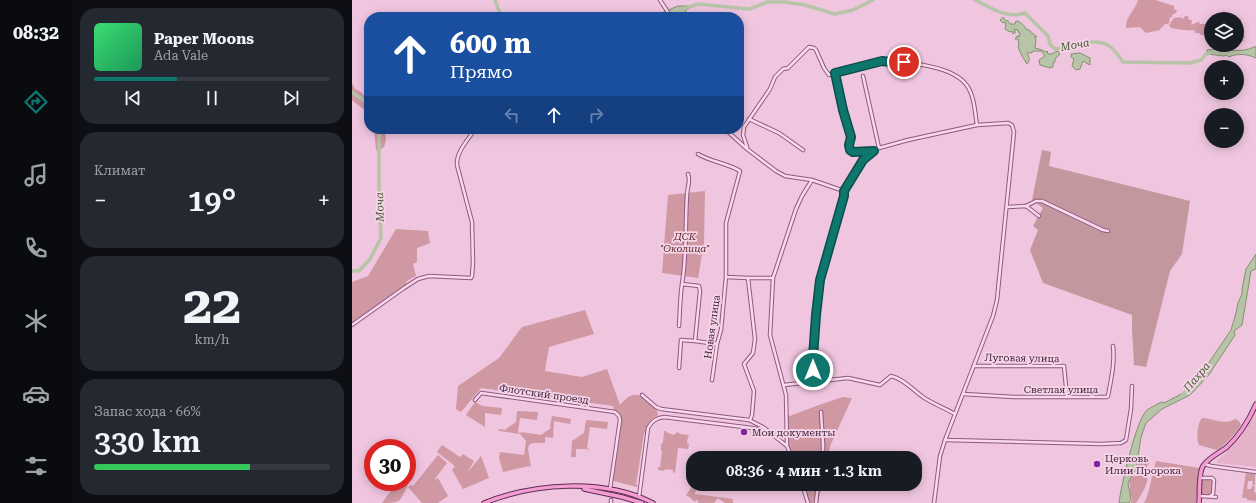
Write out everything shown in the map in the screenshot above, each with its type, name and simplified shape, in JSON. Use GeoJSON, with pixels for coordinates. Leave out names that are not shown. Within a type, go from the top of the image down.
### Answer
{"type":"FeatureCollection","features":[{"type":"Feature","properties":{"kind":"main road"},"geometry":{"type":"LineString","coordinates":[[1199,503],[1200,478],[1202,469],[1205,464],[1227,447],[1238,435],[1256,404]]}},
{"type":"Feature","properties":{"kind":"main road"},"geometry":{"type":"LineString","coordinates":[[484,503],[507,495],[539,488],[577,487],[602,487],[639,497],[650,502]]}},
{"type":"Feature","properties":{"kind":"main road"},"geometry":{"type":"LineString","coordinates":[[577,487],[639,503]]}},
{"type":"Feature","properties":{"kind":"main road"},"geometry":{"type":"LineString","coordinates":[[599,492],[602,487]]}},
{"type":"Feature","properties":{"kind":"street"},"geometry":{"type":"LineString","coordinates":[[660,0],[668,12]]}},
{"type":"Feature","properties":{"kind":"street"},"geometry":{"type":"LineString","coordinates":[[744,127],[770,89],[778,72],[788,68],[809,48],[814,48],[816,50],[824,68],[829,75],[882,61],[904,62],[944,70],[962,80],[966,84],[972,98],[977,125]]}},
{"type":"Feature","properties":{"kind":"street"},"geometry":{"type":"LineString","coordinates":[[835,73],[843,110],[851,137],[849,145],[850,150],[853,152],[874,151]]}},
{"type":"Feature","properties":{"kind":"street"},"geometry":{"type":"LineString","coordinates":[[863,76],[879,148]]}},
{"type":"Feature","properties":{"kind":"street"},"geometry":{"type":"LineString","coordinates":[[749,119],[779,133],[803,150]]}},
{"type":"Feature","properties":{"kind":"street"},"geometry":{"type":"LineString","coordinates":[[814,381],[813,357],[820,284],[844,196],[844,191],[863,160],[879,148],[908,140],[977,125],[1008,123],[1012,125],[1014,132],[997,300],[993,316],[940,456],[934,503]]}},
{"type":"Feature","properties":{"kind":"street"},"geometry":{"type":"LineString","coordinates":[[352,325],[418,279],[429,276],[469,278],[472,276],[472,222],[457,165],[457,159],[460,152],[472,134]]}},
{"type":"Feature","properties":{"kind":"street"},"geometry":{"type":"LineString","coordinates":[[730,134],[776,172],[785,176],[812,180],[844,191]]}},
{"type":"Feature","properties":{"kind":"street"},"geometry":{"type":"LineString","coordinates":[[744,134],[747,149]]}},
{"type":"Feature","properties":{"kind":"street","name":"Новая улица"},"geometry":{"type":"LineString","coordinates":[[698,154],[704,158],[728,166],[740,172],[726,224],[726,277],[722,330],[717,344],[712,380]]}},
{"type":"Feature","properties":{"kind":"street"},"geometry":{"type":"LineString","coordinates":[[679,326],[680,296],[685,256],[687,194],[690,181],[688,174]]}},
{"type":"Feature","properties":{"kind":"street"},"geometry":{"type":"LineString","coordinates":[[789,451],[787,446],[786,400],[784,385],[770,335],[773,278],[796,208],[812,180]]}},
{"type":"Feature","properties":{"kind":"street"},"geometry":{"type":"LineString","coordinates":[[1007,207],[1026,206],[1036,201],[1042,201],[1102,230],[1108,231]]}},
{"type":"Feature","properties":{"kind":"street"},"geometry":{"type":"LineString","coordinates":[[1026,206],[1039,216]]}},
{"type":"Feature","properties":{"kind":"street"},"geometry":{"type":"LineString","coordinates":[[726,277],[773,278]]}},
{"type":"Feature","properties":{"kind":"street"},"geometry":{"type":"LineString","coordinates":[[748,278],[756,339],[753,353],[744,364],[754,391],[752,415],[750,420]]}},
{"type":"Feature","properties":{"kind":"street"},"geometry":{"type":"LineString","coordinates":[[682,284],[699,286],[700,291],[695,342]]}},
{"type":"Feature","properties":{"kind":"street"},"geometry":{"type":"LineString","coordinates":[[679,368],[681,340],[717,344]]}},
{"type":"Feature","properties":{"kind":"street","name":"Светлая улица"},"geometry":{"type":"LineString","coordinates":[[963,394],[1014,397],[1106,397],[1108,396],[1112,372],[1114,352],[1113,346]]}},
{"type":"Feature","properties":{"kind":"street","name":"Луговая улица"},"geometry":{"type":"LineString","coordinates":[[974,366],[1064,366],[1067,397]]}},
{"type":"Feature","properties":{"kind":"street"},"geometry":{"type":"LineString","coordinates":[[784,385],[848,378],[880,385],[891,376],[905,382],[922,396],[955,414]]}},
{"type":"Feature","properties":{"kind":"street"},"geometry":{"type":"LineString","coordinates":[[945,440],[1094,444],[1121,442],[1126,440],[1131,409],[1132,386]]}},
{"type":"Feature","properties":{"kind":"street","name":"Флотский проезд"},"geometry":{"type":"LineString","coordinates":[[475,400],[481,393],[615,412],[620,420],[610,489]]}},
{"type":"Feature","properties":{"kind":"street"},"geometry":{"type":"LineString","coordinates":[[642,395],[656,407],[661,409],[750,420],[763,427],[787,446]]}},
{"type":"Feature","properties":{"kind":"street"},"geometry":{"type":"LineString","coordinates":[[821,412],[823,451]]}},
{"type":"Feature","properties":{"kind":"street"},"geometry":{"type":"LineString","coordinates":[[639,497],[648,428],[651,422],[657,418],[664,417],[752,428],[770,432]]}},
{"type":"Feature","properties":{"kind":"street"},"geometry":{"type":"LineString","coordinates":[[1205,464],[1256,472]]}},
{"type":"Feature","properties":{"kind":"street"},"geometry":{"type":"LineString","coordinates":[[1200,478],[1212,478],[1214,480],[1213,494],[1210,496]]}},
{"type":"Feature","properties":{"kind":"street"},"geometry":{"type":"LineString","coordinates":[[804,491],[808,503]]}},
{"type":"Feature","properties":{"kind":"street"},"geometry":{"type":"LineString","coordinates":[[816,503],[817,491]]}},
{"type":"Feature","properties":{"kind":"street"},"geometry":{"type":"LineString","coordinates":[[1200,496],[1216,496]]}},
{"type":"Feature","properties":{"kind":"shaded area"},"geometry":{"type":"Polygon","coordinates":[[[678,6],[689,6],[690,8],[685,12],[664,12],[678,6]]]}},
{"type":"Feature","properties":{"kind":"shaded area"},"geometry":{"type":"Polygon","coordinates":[[[1003,17],[1010,24],[1015,24],[1016,21],[1020,22],[1026,29],[1037,37],[1034,37],[1036,39],[1035,48],[1046,52],[1047,51],[1048,54],[1058,51],[1060,54],[1055,59],[1053,67],[1050,68],[1040,65],[1039,60],[1045,56],[1041,51],[1027,53],[1029,60],[1027,64],[1018,47],[1018,39],[1015,39],[1017,36],[1019,37],[1020,33],[1018,30],[1014,29],[1016,32],[1013,34],[1012,31],[1010,32],[1005,29],[1005,22],[1003,23],[1000,20],[1003,17]]]}},
{"type":"Feature","properties":{"kind":"shaded area"},"geometry":{"type":"Polygon","coordinates":[[[1256,47],[1256,58],[1242,54],[1229,57],[1226,55],[1208,54],[1208,52],[1244,52],[1244,50],[1256,47]]]}},
{"type":"Feature","properties":{"kind":"shaded area"},"geometry":{"type":"Polygon","coordinates":[[[1080,53],[1090,58],[1090,65],[1083,61],[1080,69],[1076,70],[1072,66],[1074,59],[1071,57],[1071,54],[1080,53]]]}},
{"type":"Feature","properties":{"kind":"shaded area"},"geometry":{"type":"Polygon","coordinates":[[[1042,150],[1051,152],[1049,166],[1190,201],[1182,254],[1170,271],[1146,367],[1134,365],[1132,315],[1043,283],[1030,250],[1038,230],[1033,226],[1043,208],[1032,200],[1042,150]]]}},
{"type":"Feature","properties":{"kind":"shaded area"},"geometry":{"type":"Polygon","coordinates":[[[1256,254],[1256,269],[1251,271],[1242,325],[1234,331],[1235,335],[1208,376],[1190,395],[1162,409],[1146,423],[1141,437],[1136,469],[1128,483],[1131,499],[1129,503],[1119,503],[1134,439],[1143,416],[1150,408],[1161,402],[1164,403],[1191,389],[1231,330],[1242,294],[1246,269],[1256,254]]]}},
{"type":"Feature","properties":{"kind":"shaded area"},"geometry":{"type":"Polygon","coordinates":[[[1256,412],[1256,467],[1217,463],[1217,460],[1225,454],[1242,436],[1256,412]]]}},
{"type":"Feature","properties":{"kind":"green space"},"geometry":{"type":"Polygon","coordinates":[[[1138,0],[1155,0],[1174,6],[1174,9],[1177,10],[1172,17],[1169,18],[1170,22],[1165,24],[1160,30],[1146,33],[1140,27],[1126,28],[1127,21],[1138,0]]]}},
{"type":"Feature","properties":{"kind":"green space"},"geometry":{"type":"Polygon","coordinates":[[[1185,16],[1188,16],[1189,20],[1192,20],[1191,25],[1198,22],[1200,22],[1199,24],[1204,24],[1204,35],[1195,33],[1194,30],[1171,28],[1169,25],[1174,18],[1180,17],[1183,19],[1185,16]]]}},
{"type":"Feature","properties":{"kind":"green space"},"geometry":{"type":"Polygon","coordinates":[[[352,83],[355,89],[361,92],[364,96],[364,110],[352,100],[352,83]]]}},
{"type":"Feature","properties":{"kind":"green space"},"geometry":{"type":"Polygon","coordinates":[[[374,134],[385,134],[386,140],[384,147],[377,151],[374,134]]]}},
{"type":"Feature","properties":{"kind":"green space","name":"ДСК \"Околица\""},"geometry":{"type":"Polygon","coordinates":[[[705,191],[704,243],[698,278],[662,273],[668,195],[705,191]]]}},
{"type":"Feature","properties":{"kind":"green space"},"geometry":{"type":"Polygon","coordinates":[[[396,229],[428,231],[430,243],[417,248],[417,262],[413,264],[416,276],[407,281],[406,285],[352,323],[352,282],[368,276],[396,229]]]}},
{"type":"Feature","properties":{"kind":"green space"},"geometry":{"type":"Polygon","coordinates":[[[585,310],[594,334],[549,347],[545,371],[582,377],[607,369],[620,405],[630,396],[637,395],[645,398],[657,409],[658,415],[653,418],[647,426],[646,432],[644,433],[636,485],[638,485],[637,487],[613,481],[622,420],[620,414],[614,410],[613,406],[481,388],[461,412],[456,409],[458,386],[499,358],[522,327],[585,310]]]}},
{"type":"Feature","properties":{"kind":"green space"},"geometry":{"type":"Polygon","coordinates":[[[843,397],[852,398],[829,451],[790,451],[788,446],[787,417],[843,397]]]}},
{"type":"Feature","properties":{"kind":"green space"},"geometry":{"type":"Polygon","coordinates":[[[475,402],[482,406],[502,408],[501,415],[485,413],[485,427],[466,415],[475,402]]]}},
{"type":"Feature","properties":{"kind":"green space"},"geometry":{"type":"Polygon","coordinates":[[[517,411],[538,412],[537,420],[520,418],[518,431],[520,434],[499,431],[499,429],[506,430],[516,422],[517,411]]]}},
{"type":"Feature","properties":{"kind":"green space"},"geometry":{"type":"Polygon","coordinates":[[[552,416],[571,419],[570,424],[554,421],[553,438],[545,437],[545,443],[533,443],[529,445],[528,449],[531,467],[529,466],[503,472],[499,458],[500,452],[524,455],[526,441],[520,434],[521,432],[541,435],[551,428],[552,416]]]}},
{"type":"Feature","properties":{"kind":"green space"},"geometry":{"type":"Polygon","coordinates":[[[1202,418],[1223,422],[1235,419],[1239,421],[1241,425],[1230,439],[1217,450],[1199,445],[1198,432],[1200,420],[1202,418]]]}},
{"type":"Feature","properties":{"kind":"green space"},"geometry":{"type":"Polygon","coordinates":[[[586,420],[608,422],[607,429],[590,427],[587,448],[589,451],[587,449],[576,449],[576,457],[571,457],[572,441],[584,433],[586,420]]]}},
{"type":"Feature","properties":{"kind":"green space"},"geometry":{"type":"Polygon","coordinates":[[[664,431],[673,435],[678,432],[680,434],[690,435],[688,436],[687,443],[689,444],[688,449],[678,448],[675,473],[673,470],[658,470],[658,467],[660,467],[662,451],[661,444],[663,443],[664,431]]]}},
{"type":"Feature","properties":{"kind":"green space"},"geometry":{"type":"Polygon","coordinates":[[[442,445],[460,457],[463,454],[474,461],[468,472],[481,456],[489,478],[463,489],[452,470],[455,466],[437,452],[442,445]]]}},
{"type":"Feature","properties":{"kind":"green space"},"geometry":{"type":"Polygon","coordinates":[[[438,455],[447,463],[434,480],[438,478],[448,496],[438,503],[422,503],[412,491],[416,491],[416,482],[438,455]]]}},
{"type":"Feature","properties":{"kind":"green space"},"geometry":{"type":"Polygon","coordinates":[[[1139,458],[1150,462],[1147,466],[1148,476],[1144,490],[1136,503],[1131,503],[1132,498],[1130,494],[1129,482],[1133,476],[1138,476],[1137,469],[1139,458]]]}},
{"type":"Feature","properties":{"kind":"green space"},"geometry":{"type":"Polygon","coordinates":[[[1156,461],[1199,468],[1196,503],[1144,503],[1156,461]]]}},
{"type":"Feature","properties":{"kind":"green space"},"geometry":{"type":"Polygon","coordinates":[[[1246,473],[1255,474],[1255,485],[1252,485],[1253,481],[1248,481],[1247,489],[1251,489],[1252,486],[1255,486],[1254,492],[1256,493],[1256,501],[1242,498],[1246,473]]]}},
{"type":"Feature","properties":{"kind":"green space"},"geometry":{"type":"Polygon","coordinates":[[[1202,479],[1213,479],[1212,495],[1201,494],[1202,479]]]}},
{"type":"Feature","properties":{"kind":"green space"},"geometry":{"type":"Polygon","coordinates":[[[391,491],[405,491],[397,502],[382,503],[391,491]]]}},
{"type":"Feature","properties":{"kind":"green space"},"geometry":{"type":"Polygon","coordinates":[[[689,491],[696,491],[695,494],[733,499],[733,503],[725,503],[718,498],[714,503],[698,503],[697,500],[695,502],[686,495],[689,491]]]}},
{"type":"Feature","properties":{"kind":"green space"},"geometry":{"type":"Polygon","coordinates":[[[805,491],[821,491],[818,503],[809,503],[805,491]]]}},
{"type":"Feature","properties":{"kind":"waterway","name":"Моча"},"geometry":{"type":"LineString","coordinates":[[495,0],[499,12]]}},
{"type":"Feature","properties":{"kind":"waterway","name":"Моча"},"geometry":{"type":"LineString","coordinates":[[686,8],[698,4],[749,9],[768,2],[785,2],[805,5],[835,14],[853,10],[873,0]]}},
{"type":"Feature","properties":{"kind":"waterway","name":"Моча"},"geometry":{"type":"LineString","coordinates":[[975,0],[1005,14],[1012,15],[1025,13],[1048,36],[1050,44],[1055,49],[1087,42],[1100,42],[1111,47],[1123,62],[1190,63],[1201,60],[1206,54],[1212,52]]}},
{"type":"Feature","properties":{"kind":"waterway","name":"Моча"},"geometry":{"type":"LineString","coordinates":[[352,92],[364,100]]}},
{"type":"Feature","properties":{"kind":"waterway","name":"Моча"},"geometry":{"type":"LineString","coordinates":[[352,271],[359,271],[370,259],[381,238],[379,134]]}},
{"type":"Feature","properties":{"kind":"waterway","name":"Пахра"},"geometry":{"type":"LineString","coordinates":[[1181,397],[1205,368]]}},
{"type":"Feature","properties":{"kind":"place","name":"Мои документы"},"geometry":{"type":"Point","coordinates":[744,432]}},
{"type":"Feature","properties":{"kind":"place","name":"Церковь Илии Пророка"},"geometry":{"type":"Point","coordinates":[1097,464]}},
{"type":"Feature","properties":{"kind":"route"},"geometry":{"type":"LineString","coordinates":[[813,370],[816,315],[820,280],[844,196],[844,191],[863,160],[874,151],[853,152],[850,150],[849,145],[851,137],[843,110],[835,73],[882,61],[904,62]]}}]}
